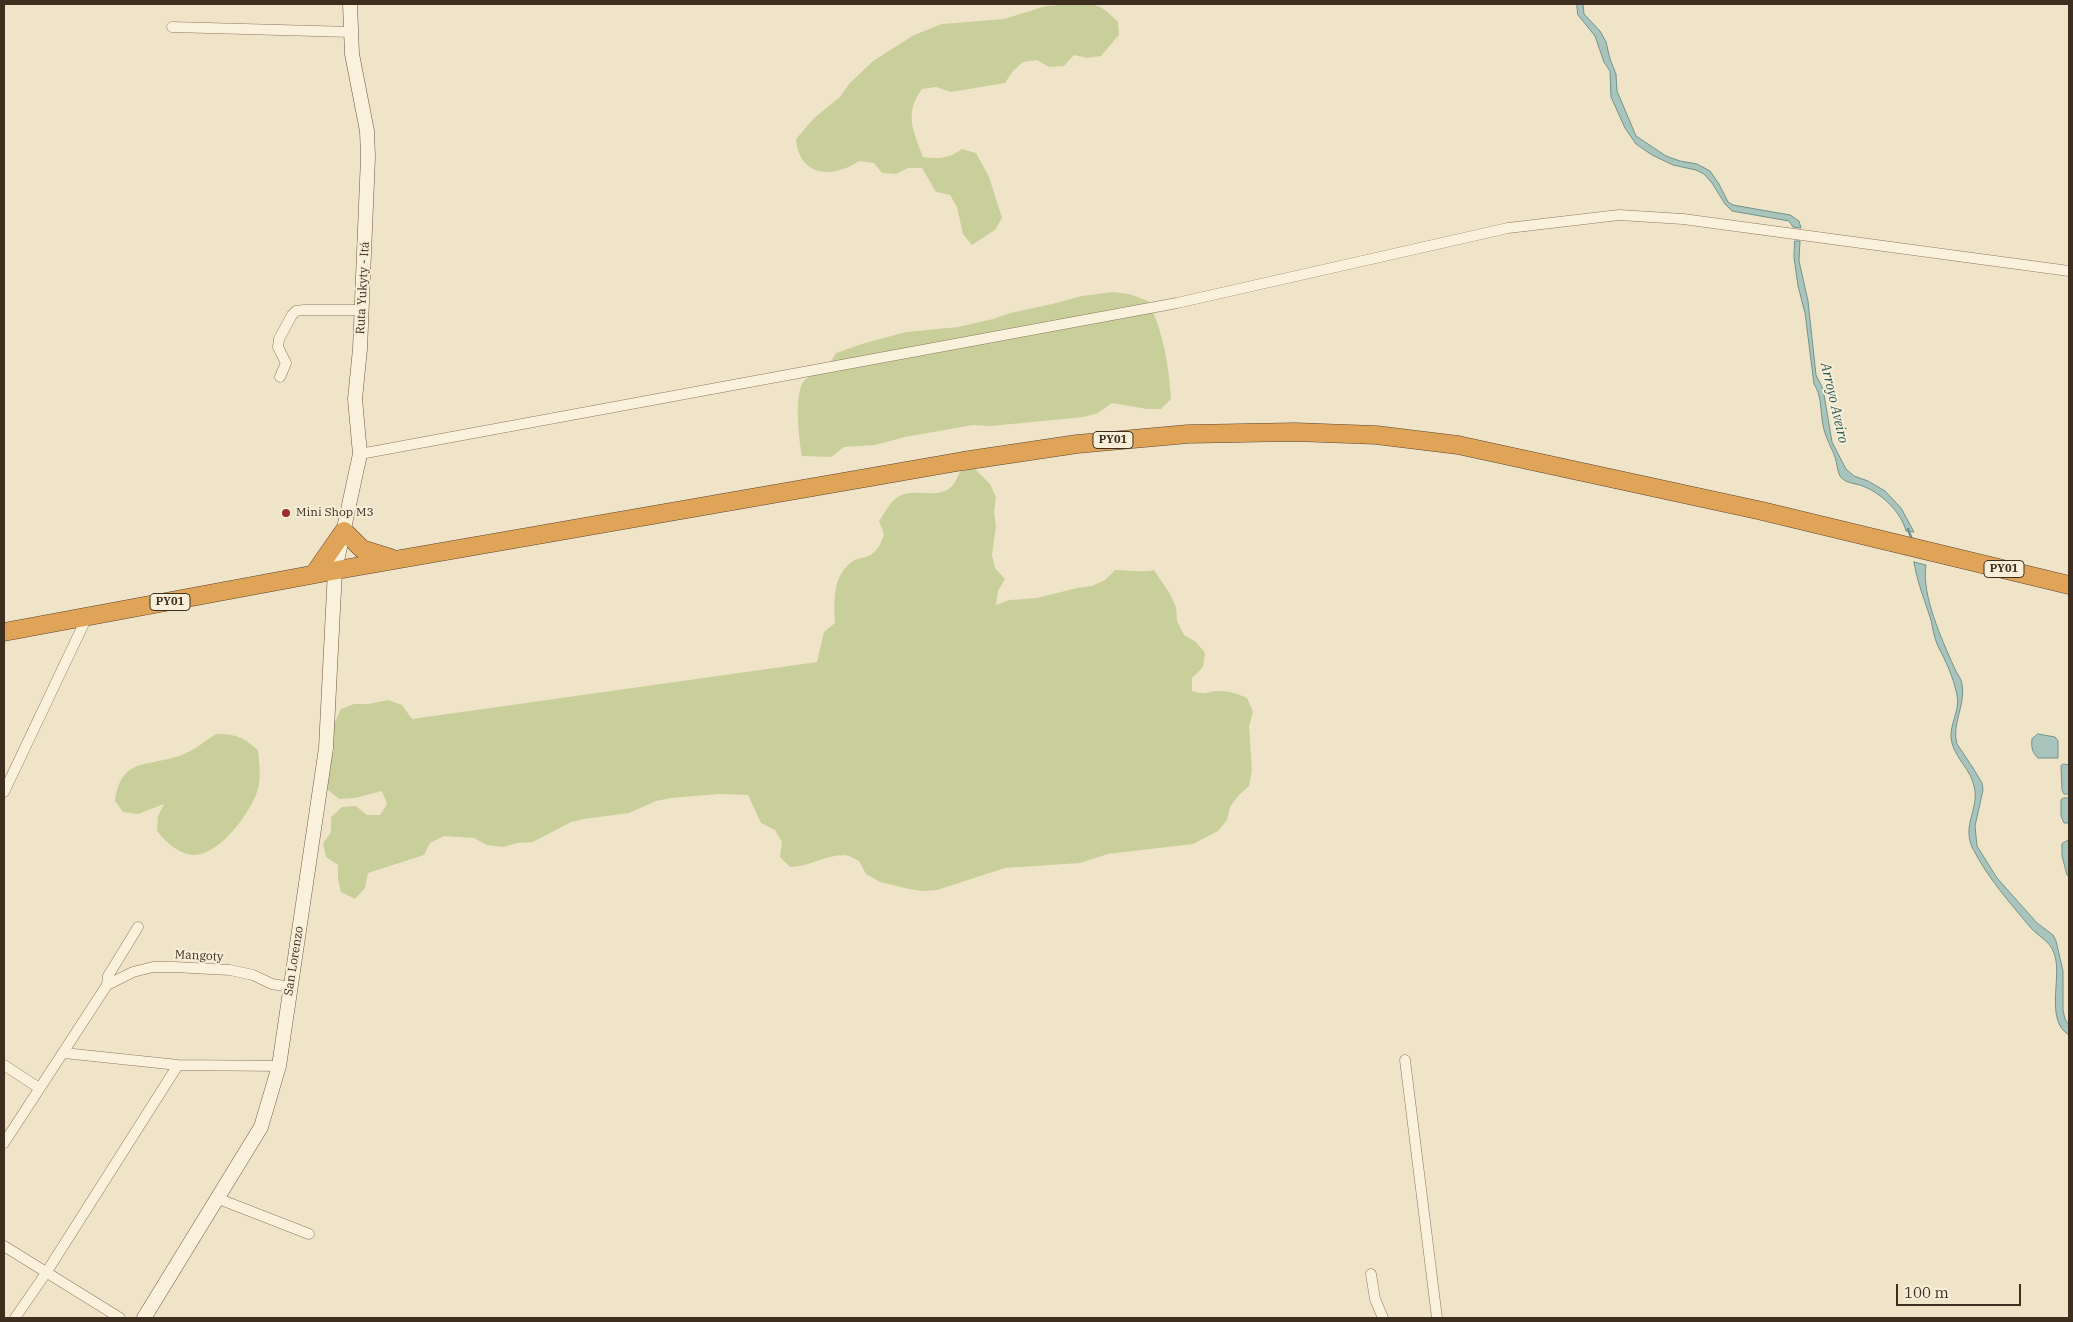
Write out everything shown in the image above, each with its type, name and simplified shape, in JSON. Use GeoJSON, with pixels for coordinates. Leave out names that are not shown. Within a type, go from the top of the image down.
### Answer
{"type":"FeatureCollection","features":[{"type":"Feature","properties":{"kind":"highway","name":"PY01"},"geometry":{"type":"LineString","coordinates":[[4,632],[335,570],[963,461],[1077,444],[1188,434],[1296,432],[1376,435],[1458,445],[1762,510],[2069,585]]}},
{"type":"Feature","properties":{"kind":"highway"},"geometry":{"type":"LineString","coordinates":[[314,574],[344,531],[362,549],[396,560]]}},
{"type":"Feature","properties":{"kind":"street","name":"Ruta Yukyty - Itá"},"geometry":{"type":"LineString","coordinates":[[335,570],[360,454],[355,399],[362,310],[368,188],[367,131],[352,54],[350,4]]}},
{"type":"Feature","properties":{"kind":"street"},"geometry":{"type":"LineString","coordinates":[[172,27],[352,32]]}},
{"type":"Feature","properties":{"kind":"street"},"geometry":{"type":"LineString","coordinates":[[360,454],[1177,303],[1508,228],[1619,215],[1683,219],[2069,271]]}},
{"type":"Feature","properties":{"kind":"street"},"geometry":{"type":"LineString","coordinates":[[280,376],[286,363],[278,347],[279,339],[296,311],[362,310]]}},
{"type":"Feature","properties":{"kind":"street","name":"San Lorenzo"},"geometry":{"type":"LineString","coordinates":[[144,1318],[261,1128],[278,1066],[326,748],[335,570]]}},
{"type":"Feature","properties":{"kind":"street"},"geometry":{"type":"LineString","coordinates":[[4,792],[87,617]]}},
{"type":"Feature","properties":{"kind":"street","name":"Mangoty"},"geometry":{"type":"LineString","coordinates":[[108,985],[108,976],[138,927]]}},
{"type":"Feature","properties":{"kind":"street","name":"Mangoty"},"geometry":{"type":"LineString","coordinates":[[4,1142],[108,985],[133,972],[153,967],[174,966],[230,970],[253,975],[272,984],[290,987]]}},
{"type":"Feature","properties":{"kind":"street"},"geometry":{"type":"LineString","coordinates":[[64,1052],[178,1065],[278,1066]]}},
{"type":"Feature","properties":{"kind":"street"},"geometry":{"type":"LineString","coordinates":[[1405,1060],[1437,1318]]}},
{"type":"Feature","properties":{"kind":"street"},"geometry":{"type":"LineString","coordinates":[[4,1065],[39,1088]]}},
{"type":"Feature","properties":{"kind":"street"},"geometry":{"type":"LineString","coordinates":[[15,1318],[46,1273],[178,1065]]}},
{"type":"Feature","properties":{"kind":"street"},"geometry":{"type":"LineString","coordinates":[[219,1199],[309,1234]]}},
{"type":"Feature","properties":{"kind":"street"},"geometry":{"type":"LineString","coordinates":[[4,1246],[120,1318]]}},
{"type":"Feature","properties":{"kind":"street"},"geometry":{"type":"LineString","coordinates":[[1371,1274],[1375,1299],[1383,1318]]}},
{"type":"Feature","properties":{"kind":"green space"},"geometry":{"type":"Polygon","coordinates":[[[1095,5],[1103,9],[1118,22],[1119,35],[1101,56],[1087,58],[1074,55],[1064,66],[1049,67],[1037,60],[1023,62],[1013,71],[1005,83],[951,92],[936,87],[922,89],[916,98],[913,106],[912,122],[923,157],[944,158],[962,149],[976,153],[989,177],[1002,218],[995,230],[972,245],[963,234],[957,207],[950,195],[936,192],[922,168],[908,168],[896,174],[882,173],[874,163],[859,161],[849,167],[828,172],[819,171],[803,161],[796,139],[814,118],[840,97],[849,84],[873,61],[914,35],[942,24],[1004,19],[1046,6],[1095,5]]]}},
{"type":"Feature","properties":{"kind":"green space"},"geometry":{"type":"Polygon","coordinates":[[[1113,292],[1129,294],[1148,301],[1158,324],[1167,361],[1171,399],[1161,409],[1147,409],[1112,403],[1098,413],[1084,417],[991,426],[973,425],[905,437],[875,445],[844,447],[831,457],[802,456],[798,416],[801,386],[810,376],[829,364],[836,353],[906,332],[958,327],[1082,296],[1113,292]]]}},
{"type":"Feature","properties":{"kind":"green space"},"geometry":{"type":"Polygon","coordinates":[[[970,464],[990,484],[996,497],[994,512],[996,526],[992,555],[995,568],[1005,579],[998,591],[996,605],[1010,600],[1037,598],[1092,586],[1105,580],[1115,570],[1154,570],[1176,607],[1177,621],[1184,635],[1196,642],[1205,653],[1203,667],[1192,678],[1192,691],[1204,693],[1215,691],[1227,692],[1247,698],[1253,712],[1249,726],[1252,770],[1249,786],[1230,807],[1227,820],[1218,831],[1193,844],[1108,854],[1080,863],[1005,868],[937,890],[923,891],[880,882],[866,874],[859,861],[846,855],[790,867],[780,857],[782,842],[775,830],[761,823],[748,795],[719,794],[656,801],[629,813],[571,822],[533,842],[517,843],[503,847],[487,845],[474,838],[444,836],[430,843],[424,855],[368,873],[365,888],[355,899],[341,892],[338,879],[338,865],[326,857],[323,844],[331,832],[331,817],[342,807],[356,806],[367,815],[380,815],[387,804],[382,791],[355,798],[339,799],[328,790],[326,776],[334,749],[333,726],[341,709],[354,704],[369,704],[388,700],[402,705],[412,719],[817,662],[824,632],[835,623],[834,606],[838,580],[847,566],[856,559],[870,555],[878,548],[884,534],[879,521],[891,504],[895,499],[909,493],[938,493],[945,491],[954,484],[959,473],[970,464]]]}},
{"type":"Feature","properties":{"kind":"green space"},"geometry":{"type":"Polygon","coordinates":[[[216,734],[239,737],[258,750],[259,787],[248,811],[224,840],[205,853],[195,855],[184,853],[173,847],[157,831],[158,816],[164,804],[138,814],[123,812],[115,801],[118,787],[123,777],[136,766],[184,754],[216,734]]]}},
{"type":"Feature","properties":{"kind":"water"},"geometry":{"type":"Polygon","coordinates":[[[1577,4],[1583,4],[1584,14],[1600,31],[1606,42],[1616,74],[1617,91],[1636,136],[1666,156],[1697,164],[1710,171],[1728,202],[1733,205],[1790,215],[1799,221],[1801,228],[1793,227],[1789,221],[1732,211],[1704,174],[1696,170],[1673,165],[1652,155],[1636,144],[1625,128],[1611,97],[1610,71],[1604,62],[1595,36],[1578,15],[1577,4]]]}},
{"type":"Feature","properties":{"kind":"water"},"geometry":{"type":"Polygon","coordinates":[[[1795,241],[1800,241],[1799,261],[1808,301],[1816,375],[1823,389],[1832,442],[1846,469],[1854,476],[1868,481],[1885,491],[1901,508],[1914,532],[1906,531],[1900,517],[1890,504],[1878,494],[1865,487],[1845,481],[1839,474],[1835,457],[1824,429],[1820,398],[1814,384],[1805,313],[1798,286],[1794,257],[1795,241]]]}},
{"type":"Feature","properties":{"kind":"water"},"geometry":{"type":"Polygon","coordinates":[[[1914,562],[1926,565],[1925,577],[1929,603],[1949,656],[1960,677],[1963,692],[1956,730],[1957,744],[1982,783],[1983,790],[1975,826],[1977,846],[1997,878],[2037,923],[2053,935],[2056,941],[2063,971],[2063,1010],[2069,1025],[2069,1035],[2057,1019],[2057,973],[2052,949],[2031,928],[2000,890],[1979,860],[1970,840],[1969,832],[1975,802],[1974,786],[1970,775],[1954,749],[1951,737],[1958,701],[1957,695],[1951,675],[1936,640],[1914,562]]]}},
{"type":"Feature","properties":{"kind":"water"},"geometry":{"type":"Polygon","coordinates":[[[2038,734],[2055,737],[2058,741],[2058,758],[2038,758],[2036,756],[2032,749],[2032,739],[2038,734]]]}},
{"type":"Feature","properties":{"kind":"water"},"geometry":{"type":"Polygon","coordinates":[[[2064,764],[2069,765],[2069,794],[2064,794],[2062,790],[2061,766],[2064,764]]]}},
{"type":"Feature","properties":{"kind":"water"},"geometry":{"type":"Polygon","coordinates":[[[2069,798],[2069,823],[2064,823],[2061,816],[2061,800],[2069,798]]]}},
{"type":"Feature","properties":{"kind":"water"},"geometry":{"type":"Polygon","coordinates":[[[2069,840],[2069,876],[2067,875],[2062,856],[2062,844],[2069,840]]]}},
{"type":"Feature","properties":{"kind":"waterway","name":"Arroyo Aveiro"},"geometry":{"type":"LineString","coordinates":[[1908,529],[1912,540]]}},
{"type":"Feature","properties":{"kind":"place","name":"Mini Shop M3"},"geometry":{"type":"Point","coordinates":[286,513]}}]}
